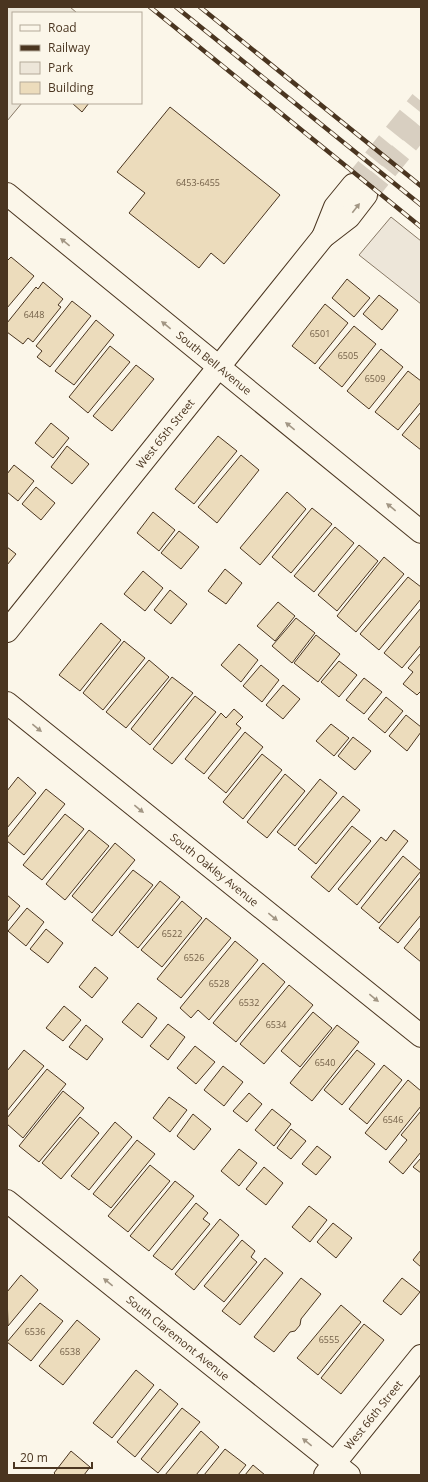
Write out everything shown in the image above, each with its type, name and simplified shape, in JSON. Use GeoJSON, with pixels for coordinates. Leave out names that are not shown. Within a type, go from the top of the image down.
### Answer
{"type":"FeatureCollection","features":[{"type":"Feature","properties":{"kind":"street","name":"West 65th Street"},"geometry":{"type":"LineString","coordinates":[[7,630],[323,237],[349,217],[359,190]]}},
{"type":"Feature","properties":{"kind":"street","name":"South Bell Avenue"},"geometry":{"type":"LineString","coordinates":[[7,194],[421,532]]}},
{"type":"Feature","properties":{"kind":"street","name":"South Oakley Avenue"},"geometry":{"type":"LineString","coordinates":[[7,704],[421,1036]]}},
{"type":"Feature","properties":{"kind":"street","name":"South Claremont Avenue"},"geometry":{"type":"LineString","coordinates":[[7,1201],[336,1471]]}},
{"type":"Feature","properties":{"kind":"street","name":"West 66th Street"},"geometry":{"type":"LineString","coordinates":[[336,1471],[421,1356]]}},
{"type":"Feature","properties":{"kind":"green space"},"geometry":{"type":"Polygon","coordinates":[[[391,217],[421,241],[421,304],[359,255],[391,217]]]}},
{"type":"Feature","properties":{"kind":"shaded area"},"geometry":{"type":"Polygon","coordinates":[[[7,7],[70,7],[76,12],[12,12],[12,104],[21,104],[7,121],[7,7]]]}},
{"type":"Feature","properties":{"kind":"building"},"geometry":{"type":"Polygon","coordinates":[[[73,104],[88,104],[82,112],[73,104]]]}},
{"type":"Feature","properties":{"kind":"building"},"geometry":{"type":"Polygon","coordinates":[[[170,107],[280,195],[224,264],[211,253],[199,268],[129,213],[145,193],[117,172],[170,107]]]}},
{"type":"Feature","properties":{"kind":"building"},"geometry":{"type":"Polygon","coordinates":[[[11,257],[34,276],[7,308],[7,261],[11,257]]]}},
{"type":"Feature","properties":{"kind":"building"},"geometry":{"type":"Polygon","coordinates":[[[347,279],[370,298],[354,317],[332,298],[347,279]]]}},
{"type":"Feature","properties":{"kind":"building"},"geometry":{"type":"Polygon","coordinates":[[[43,282],[63,299],[58,305],[61,307],[33,342],[28,338],[23,344],[7,332],[7,323],[36,287],[38,289],[43,282]]]}},
{"type":"Feature","properties":{"kind":"building"},"geometry":{"type":"Polygon","coordinates":[[[379,295],[398,310],[382,330],[363,314],[379,295]]]}},
{"type":"Feature","properties":{"kind":"building"},"geometry":{"type":"Polygon","coordinates":[[[72,301],[91,316],[50,367],[37,357],[42,351],[36,346],[72,301]]]}},
{"type":"Feature","properties":{"kind":"building"},"geometry":{"type":"Polygon","coordinates":[[[325,304],[348,323],[315,364],[292,346],[325,304]]]}},
{"type":"Feature","properties":{"kind":"building"},"geometry":{"type":"Polygon","coordinates":[[[96,320],[114,335],[74,385],[55,371],[96,320]]]}},
{"type":"Feature","properties":{"kind":"building"},"geometry":{"type":"Polygon","coordinates":[[[354,326],[376,344],[342,387],[319,368],[354,326]]]}},
{"type":"Feature","properties":{"kind":"building"},"geometry":{"type":"Polygon","coordinates":[[[110,346],[130,362],[88,413],[69,397],[110,346]]]}},
{"type":"Feature","properties":{"kind":"building"},"geometry":{"type":"Polygon","coordinates":[[[381,349],[403,367],[369,409],[347,391],[381,349]]]}},
{"type":"Feature","properties":{"kind":"building"},"geometry":{"type":"Polygon","coordinates":[[[136,365],[154,379],[112,431],[93,416],[136,365]]]}},
{"type":"Feature","properties":{"kind":"building"},"geometry":{"type":"Polygon","coordinates":[[[408,371],[421,381],[421,402],[398,430],[375,412],[408,371]]]}},
{"type":"Feature","properties":{"kind":"building"},"geometry":{"type":"Polygon","coordinates":[[[421,412],[421,450],[402,435],[421,412]]]}},
{"type":"Feature","properties":{"kind":"building"},"geometry":{"type":"Polygon","coordinates":[[[51,423],[69,438],[53,458],[35,443],[51,423]]]}},
{"type":"Feature","properties":{"kind":"building"},"geometry":{"type":"Polygon","coordinates":[[[218,436],[237,451],[194,504],[175,489],[218,436]]]}},
{"type":"Feature","properties":{"kind":"building"},"geometry":{"type":"Polygon","coordinates":[[[67,446],[89,464],[72,484],[51,467],[67,446]]]}},
{"type":"Feature","properties":{"kind":"building"},"geometry":{"type":"Polygon","coordinates":[[[241,455],[259,470],[217,523],[198,507],[241,455]]]}},
{"type":"Feature","properties":{"kind":"building"},"geometry":{"type":"Polygon","coordinates":[[[14,465],[34,481],[18,501],[7,492],[7,474],[14,465]]]}},
{"type":"Feature","properties":{"kind":"building"},"geometry":{"type":"Polygon","coordinates":[[[36,487],[55,503],[41,520],[22,504],[36,487]]]}},
{"type":"Feature","properties":{"kind":"building"},"geometry":{"type":"Polygon","coordinates":[[[287,492],[306,509],[260,565],[240,548],[287,492]]]}},
{"type":"Feature","properties":{"kind":"building"},"geometry":{"type":"Polygon","coordinates":[[[312,508],[332,524],[291,573],[272,557],[312,508]]]}},
{"type":"Feature","properties":{"kind":"building"},"geometry":{"type":"Polygon","coordinates":[[[153,512],[175,530],[159,551],[137,533],[153,512]]]}},
{"type":"Feature","properties":{"kind":"building"},"geometry":{"type":"Polygon","coordinates":[[[335,527],[354,543],[314,592],[294,576],[335,527]]]}},
{"type":"Feature","properties":{"kind":"building"},"geometry":{"type":"Polygon","coordinates":[[[179,531],[199,547],[181,569],[161,553],[179,531]]]}},
{"type":"Feature","properties":{"kind":"building"},"geometry":{"type":"Polygon","coordinates":[[[359,545],[378,561],[337,611],[318,595],[359,545]]]}},
{"type":"Feature","properties":{"kind":"building"},"geometry":{"type":"Polygon","coordinates":[[[7,547],[16,554],[7,565],[7,547]]]}},
{"type":"Feature","properties":{"kind":"building"},"geometry":{"type":"Polygon","coordinates":[[[384,557],[404,574],[356,632],[337,616],[384,557]]]}},
{"type":"Feature","properties":{"kind":"building"},"geometry":{"type":"Polygon","coordinates":[[[225,569],[242,583],[226,604],[208,591],[225,569]]]}},
{"type":"Feature","properties":{"kind":"building"},"geometry":{"type":"Polygon","coordinates":[[[143,571],[163,588],[145,611],[124,594],[143,571]]]}},
{"type":"Feature","properties":{"kind":"building"},"geometry":{"type":"Polygon","coordinates":[[[408,577],[421,587],[421,599],[379,650],[360,634],[408,577]]]}},
{"type":"Feature","properties":{"kind":"building"},"geometry":{"type":"Polygon","coordinates":[[[170,590],[187,604],[171,624],[154,610],[170,590]]]}},
{"type":"Feature","properties":{"kind":"building"},"geometry":{"type":"Polygon","coordinates":[[[278,602],[295,616],[275,641],[257,626],[278,602]]]}},
{"type":"Feature","properties":{"kind":"building"},"geometry":{"type":"Polygon","coordinates":[[[421,608],[421,645],[402,668],[384,653],[421,608]]]}},
{"type":"Feature","properties":{"kind":"building"},"geometry":{"type":"Polygon","coordinates":[[[296,618],[315,633],[292,663],[272,646],[296,618]]]}},
{"type":"Feature","properties":{"kind":"building"},"geometry":{"type":"Polygon","coordinates":[[[101,623],[121,640],[80,691],[59,675],[101,623]]]}},
{"type":"Feature","properties":{"kind":"building"},"geometry":{"type":"Polygon","coordinates":[[[316,635],[340,654],[318,682],[294,663],[316,635]]]}},
{"type":"Feature","properties":{"kind":"building"},"geometry":{"type":"Polygon","coordinates":[[[124,641],[145,658],[103,710],[83,693],[124,641]]]}},
{"type":"Feature","properties":{"kind":"building"},"geometry":{"type":"Polygon","coordinates":[[[239,644],[258,660],[241,682],[221,665],[239,644]]]}},
{"type":"Feature","properties":{"kind":"building"},"geometry":{"type":"Polygon","coordinates":[[[421,653],[421,691],[417,695],[403,684],[413,672],[408,668],[421,653]]]}},
{"type":"Feature","properties":{"kind":"building"},"geometry":{"type":"Polygon","coordinates":[[[149,660],[169,677],[126,728],[106,712],[149,660]]]}},
{"type":"Feature","properties":{"kind":"building"},"geometry":{"type":"Polygon","coordinates":[[[339,661],[357,675],[339,697],[321,682],[339,661]]]}},
{"type":"Feature","properties":{"kind":"building"},"geometry":{"type":"Polygon","coordinates":[[[261,665],[279,680],[262,702],[243,686],[261,665]]]}},
{"type":"Feature","properties":{"kind":"building"},"geometry":{"type":"Polygon","coordinates":[[[172,677],[193,693],[150,745],[131,729],[172,677]]]}},
{"type":"Feature","properties":{"kind":"building"},"geometry":{"type":"Polygon","coordinates":[[[364,678],[382,692],[364,714],[346,700],[364,678]]]}},
{"type":"Feature","properties":{"kind":"building"},"geometry":{"type":"Polygon","coordinates":[[[283,685],[300,699],[283,719],[266,705],[283,685]]]}},
{"type":"Feature","properties":{"kind":"building"},"geometry":{"type":"Polygon","coordinates":[[[195,696],[216,712],[172,764],[153,749],[195,696]]]}},
{"type":"Feature","properties":{"kind":"building"},"geometry":{"type":"Polygon","coordinates":[[[386,697],[403,711],[385,733],[368,719],[386,697]]]}},
{"type":"Feature","properties":{"kind":"building"},"geometry":{"type":"Polygon","coordinates":[[[234,709],[243,717],[236,724],[241,728],[204,774],[185,759],[221,713],[226,718],[234,709]]]}},
{"type":"Feature","properties":{"kind":"building"},"geometry":{"type":"Polygon","coordinates":[[[406,715],[421,727],[421,732],[407,751],[389,736],[406,715]]]}},
{"type":"Feature","properties":{"kind":"building"},"geometry":{"type":"Polygon","coordinates":[[[331,724],[349,738],[334,756],[316,741],[331,724]]]}},
{"type":"Feature","properties":{"kind":"building"},"geometry":{"type":"Polygon","coordinates":[[[245,732],[263,747],[226,793],[208,778],[245,732]]]}},
{"type":"Feature","properties":{"kind":"building"},"geometry":{"type":"Polygon","coordinates":[[[353,737],[371,751],[355,770],[338,756],[353,737]]]}},
{"type":"Feature","properties":{"kind":"building"},"geometry":{"type":"Polygon","coordinates":[[[262,754],[282,770],[243,819],[223,802],[262,754]]]}},
{"type":"Feature","properties":{"kind":"building"},"geometry":{"type":"Polygon","coordinates":[[[285,774],[305,791],[267,838],[247,822],[285,774]]]}},
{"type":"Feature","properties":{"kind":"building"},"geometry":{"type":"Polygon","coordinates":[[[18,777],[36,793],[7,828],[7,791],[18,777]]]}},
{"type":"Feature","properties":{"kind":"building"},"geometry":{"type":"Polygon","coordinates":[[[320,779],[337,793],[295,846],[277,832],[320,779]]]}},
{"type":"Feature","properties":{"kind":"building"},"geometry":{"type":"Polygon","coordinates":[[[46,789],[65,804],[24,855],[7,841],[7,838],[46,789]]]}},
{"type":"Feature","properties":{"kind":"building"},"geometry":{"type":"Polygon","coordinates":[[[343,796],[360,810],[316,864],[298,849],[343,796]]]}},
{"type":"Feature","properties":{"kind":"building"},"geometry":{"type":"Polygon","coordinates":[[[65,814],[84,829],[42,880],[23,865],[65,814]]]}},
{"type":"Feature","properties":{"kind":"building"},"geometry":{"type":"Polygon","coordinates":[[[352,826],[371,841],[329,892],[311,877],[352,826]]]}},
{"type":"Feature","properties":{"kind":"building"},"geometry":{"type":"Polygon","coordinates":[[[89,830],[109,846],[65,900],[46,884],[89,830]]]}},
{"type":"Feature","properties":{"kind":"building"},"geometry":{"type":"Polygon","coordinates":[[[394,830],[408,841],[357,905],[338,889],[381,837],[386,841],[394,830]]]}},
{"type":"Feature","properties":{"kind":"building"},"geometry":{"type":"Polygon","coordinates":[[[115,843],[135,860],[92,913],[72,896],[115,843]]]}},
{"type":"Feature","properties":{"kind":"building"},"geometry":{"type":"Polygon","coordinates":[[[403,856],[421,871],[379,923],[361,908],[403,856]]]}},
{"type":"Feature","properties":{"kind":"building"},"geometry":{"type":"Polygon","coordinates":[[[133,870],[153,885],[112,936],[92,920],[133,870]]]}},
{"type":"Feature","properties":{"kind":"building"},"geometry":{"type":"Polygon","coordinates":[[[421,877],[421,915],[398,943],[379,928],[421,877]]]}},
{"type":"Feature","properties":{"kind":"building"},"geometry":{"type":"Polygon","coordinates":[[[160,881],[180,897],[138,948],[119,932],[160,881]]]}},
{"type":"Feature","properties":{"kind":"building"},"geometry":{"type":"Polygon","coordinates":[[[7,895],[20,906],[7,922],[7,895]]]}},
{"type":"Feature","properties":{"kind":"building"},"geometry":{"type":"Polygon","coordinates":[[[182,901],[202,918],[162,967],[141,950],[182,901]]]}},
{"type":"Feature","properties":{"kind":"building"},"geometry":{"type":"Polygon","coordinates":[[[27,908],[44,922],[26,946],[8,931],[27,908]]]}},
{"type":"Feature","properties":{"kind":"building"},"geometry":{"type":"Polygon","coordinates":[[[206,918],[231,938],[181,998],[157,979],[206,918]]]}},
{"type":"Feature","properties":{"kind":"building"},"geometry":{"type":"Polygon","coordinates":[[[421,927],[421,962],[404,948],[421,927]]]}},
{"type":"Feature","properties":{"kind":"building"},"geometry":{"type":"Polygon","coordinates":[[[46,929],[63,943],[48,963],[30,949],[46,929]]]}},
{"type":"Feature","properties":{"kind":"building"},"geometry":{"type":"Polygon","coordinates":[[[235,941],[258,960],[209,1020],[198,1010],[191,1018],[180,1008],[235,941]]]}},
{"type":"Feature","properties":{"kind":"building"},"geometry":{"type":"Polygon","coordinates":[[[263,963],[285,982],[236,1042],[213,1023],[263,963]]]}},
{"type":"Feature","properties":{"kind":"building"},"geometry":{"type":"Polygon","coordinates":[[[95,967],[108,978],[92,998],[79,987],[95,967]]]}},
{"type":"Feature","properties":{"kind":"building"},"geometry":{"type":"Polygon","coordinates":[[[289,985],[313,1005],[264,1064],[240,1044],[289,985]]]}},
{"type":"Feature","properties":{"kind":"building"},"geometry":{"type":"Polygon","coordinates":[[[138,1003],[157,1018],[142,1038],[122,1022],[138,1003]]]}},
{"type":"Feature","properties":{"kind":"building"},"geometry":{"type":"Polygon","coordinates":[[[64,1006],[81,1020],[63,1041],[46,1028],[64,1006]]]}},
{"type":"Feature","properties":{"kind":"building"},"geometry":{"type":"Polygon","coordinates":[[[313,1012],[332,1028],[300,1067],[281,1051],[313,1012]]]}},
{"type":"Feature","properties":{"kind":"building"},"geometry":{"type":"Polygon","coordinates":[[[168,1024],[185,1037],[168,1060],[150,1046],[168,1024]]]}},
{"type":"Feature","properties":{"kind":"building"},"geometry":{"type":"Polygon","coordinates":[[[86,1025],[103,1039],[87,1060],[69,1047],[86,1025]]]}},
{"type":"Feature","properties":{"kind":"building"},"geometry":{"type":"Polygon","coordinates":[[[337,1025],[359,1042],[312,1101],[290,1083],[337,1025]]]}},
{"type":"Feature","properties":{"kind":"building"},"geometry":{"type":"Polygon","coordinates":[[[195,1046],[215,1062],[196,1084],[177,1068],[195,1046]]]}},
{"type":"Feature","properties":{"kind":"building"},"geometry":{"type":"Polygon","coordinates":[[[24,1050],[44,1066],[7,1111],[7,1071],[24,1050]]]}},
{"type":"Feature","properties":{"kind":"building"},"geometry":{"type":"Polygon","coordinates":[[[357,1050],[375,1064],[342,1105],[324,1090],[357,1050]]]}},
{"type":"Feature","properties":{"kind":"building"},"geometry":{"type":"Polygon","coordinates":[[[384,1065],[402,1080],[367,1124],[349,1109],[384,1065]]]}},
{"type":"Feature","properties":{"kind":"building"},"geometry":{"type":"Polygon","coordinates":[[[223,1066],[243,1082],[224,1106],[204,1090],[223,1066]]]}},
{"type":"Feature","properties":{"kind":"building"},"geometry":{"type":"Polygon","coordinates":[[[47,1069],[66,1084],[23,1138],[7,1124],[7,1118],[47,1069]]]}},
{"type":"Feature","properties":{"kind":"building"},"geometry":{"type":"Polygon","coordinates":[[[408,1080],[421,1091],[421,1106],[386,1150],[365,1133],[408,1080]]]}},
{"type":"Feature","properties":{"kind":"building"},"geometry":{"type":"Polygon","coordinates":[[[63,1091],[84,1108],[39,1162],[19,1146],[63,1091]]]}},
{"type":"Feature","properties":{"kind":"building"},"geometry":{"type":"Polygon","coordinates":[[[249,1093],[262,1104],[247,1122],[233,1111],[249,1093]]]}},
{"type":"Feature","properties":{"kind":"building"},"geometry":{"type":"Polygon","coordinates":[[[169,1097],[187,1110],[170,1132],[153,1118],[169,1097]]]}},
{"type":"Feature","properties":{"kind":"building"},"geometry":{"type":"Polygon","coordinates":[[[272,1109],[291,1124],[274,1146],[255,1130],[272,1109]]]}},
{"type":"Feature","properties":{"kind":"building"},"geometry":{"type":"Polygon","coordinates":[[[421,1111],[421,1152],[403,1174],[389,1162],[407,1140],[401,1135],[421,1111]]]}},
{"type":"Feature","properties":{"kind":"building"},"geometry":{"type":"Polygon","coordinates":[[[193,1114],[211,1129],[194,1150],[177,1136],[193,1114]]]}},
{"type":"Feature","properties":{"kind":"building"},"geometry":{"type":"Polygon","coordinates":[[[80,1117],[99,1133],[61,1179],[42,1163],[80,1117]]]}},
{"type":"Feature","properties":{"kind":"building"},"geometry":{"type":"Polygon","coordinates":[[[115,1122],[132,1137],[89,1190],[71,1176],[115,1122]]]}},
{"type":"Feature","properties":{"kind":"building"},"geometry":{"type":"Polygon","coordinates":[[[291,1129],[306,1141],[291,1159],[277,1148],[291,1129]]]}},
{"type":"Feature","properties":{"kind":"building"},"geometry":{"type":"Polygon","coordinates":[[[137,1140],[155,1154],[111,1208],[93,1194],[137,1140]]]}},
{"type":"Feature","properties":{"kind":"building"},"geometry":{"type":"Polygon","coordinates":[[[317,1146],[331,1157],[316,1175],[302,1164],[317,1146]]]}},
{"type":"Feature","properties":{"kind":"building"},"geometry":{"type":"Polygon","coordinates":[[[239,1149],[257,1163],[239,1186],[221,1171],[239,1149]]]}},
{"type":"Feature","properties":{"kind":"building"},"geometry":{"type":"Polygon","coordinates":[[[421,1158],[421,1173],[413,1167],[421,1158]]]}},
{"type":"Feature","properties":{"kind":"building"},"geometry":{"type":"Polygon","coordinates":[[[150,1165],[170,1181],[128,1232],[108,1216],[150,1165]]]}},
{"type":"Feature","properties":{"kind":"building"},"geometry":{"type":"Polygon","coordinates":[[[264,1167],[283,1183],[266,1205],[246,1189],[264,1167]]]}},
{"type":"Feature","properties":{"kind":"building"},"geometry":{"type":"Polygon","coordinates":[[[175,1181],[194,1196],[149,1251],[130,1236],[175,1181]]]}},
{"type":"Feature","properties":{"kind":"building"},"geometry":{"type":"Polygon","coordinates":[[[196,1203],[208,1213],[203,1219],[210,1224],[172,1270],[153,1256],[196,1203]]]}},
{"type":"Feature","properties":{"kind":"building"},"geometry":{"type":"Polygon","coordinates":[[[309,1206],[327,1220],[310,1242],[292,1227],[309,1206]]]}},
{"type":"Feature","properties":{"kind":"building"},"geometry":{"type":"Polygon","coordinates":[[[220,1219],[239,1235],[194,1290],[175,1274],[220,1219]]]}},
{"type":"Feature","properties":{"kind":"building"},"geometry":{"type":"Polygon","coordinates":[[[333,1223],[352,1238],[336,1258],[317,1242],[333,1223]]]}},
{"type":"Feature","properties":{"kind":"building"},"geometry":{"type":"Polygon","coordinates":[[[242,1240],[255,1251],[251,1257],[257,1262],[224,1302],[204,1286],[242,1240]]]}},
{"type":"Feature","properties":{"kind":"building"},"geometry":{"type":"Polygon","coordinates":[[[421,1250],[421,1267],[413,1260],[421,1250]]]}},
{"type":"Feature","properties":{"kind":"building"},"geometry":{"type":"Polygon","coordinates":[[[265,1258],[283,1273],[240,1325],[222,1311],[265,1258]]]}},
{"type":"Feature","properties":{"kind":"building"},"geometry":{"type":"Polygon","coordinates":[[[21,1275],[38,1290],[8,1326],[7,1292],[21,1275]]]}},
{"type":"Feature","properties":{"kind":"building"},"geometry":{"type":"Polygon","coordinates":[[[301,1278],[321,1294],[301,1319],[300,1325],[295,1331],[290,1332],[274,1352],[254,1337],[301,1278]]]}},
{"type":"Feature","properties":{"kind":"building"},"geometry":{"type":"Polygon","coordinates":[[[402,1278],[420,1292],[401,1315],[383,1301],[402,1278]]]}},
{"type":"Feature","properties":{"kind":"building"},"geometry":{"type":"Polygon","coordinates":[[[40,1303],[63,1321],[31,1361],[7,1342],[40,1303]]]}},
{"type":"Feature","properties":{"kind":"building"},"geometry":{"type":"Polygon","coordinates":[[[341,1305],[361,1322],[318,1375],[297,1358],[341,1305]]]}},
{"type":"Feature","properties":{"kind":"building"},"geometry":{"type":"Polygon","coordinates":[[[77,1320],[100,1339],[63,1385],[39,1366],[77,1320]]]}},
{"type":"Feature","properties":{"kind":"building"},"geometry":{"type":"Polygon","coordinates":[[[364,1324],[384,1340],[341,1394],[321,1378],[364,1324]]]}},
{"type":"Feature","properties":{"kind":"building"},"geometry":{"type":"Polygon","coordinates":[[[136,1370],[154,1385],[112,1438],[93,1423],[136,1370]]]}},
{"type":"Feature","properties":{"kind":"building"},"geometry":{"type":"Polygon","coordinates":[[[160,1389],[178,1404],[135,1457],[117,1442],[160,1389]]]}},
{"type":"Feature","properties":{"kind":"building"},"geometry":{"type":"Polygon","coordinates":[[[182,1408],[200,1422],[158,1473],[141,1459],[182,1408]]]}},
{"type":"Feature","properties":{"kind":"building"},"geometry":{"type":"Polygon","coordinates":[[[201,1431],[219,1447],[196,1475],[165,1475],[201,1431]]]}},
{"type":"Feature","properties":{"kind":"building"},"geometry":{"type":"Polygon","coordinates":[[[225,1449],[246,1465],[238,1475],[204,1475],[225,1449]]]}},
{"type":"Feature","properties":{"kind":"building"},"geometry":{"type":"Polygon","coordinates":[[[71,1451],[90,1467],[84,1475],[56,1475],[54,1473],[71,1451]]]}},
{"type":"Feature","properties":{"kind":"building"},"geometry":{"type":"Polygon","coordinates":[[[253,1465],[265,1475],[245,1475],[253,1465]]]}},
{"type":"Feature","properties":{"kind":"tunnel"},"geometry":{"type":"LineString","coordinates":[[353,185],[421,101]]}},
{"type":"Feature","properties":{"kind":"tunnel"},"geometry":{"type":"LineString","coordinates":[[366,195],[421,127]]}},
{"type":"Feature","properties":{"kind":"railway"},"geometry":{"type":"LineString","coordinates":[[150,7],[421,227]]}},
{"type":"Feature","properties":{"kind":"railway"},"geometry":{"type":"LineString","coordinates":[[176,7],[421,205]]}},
{"type":"Feature","properties":{"kind":"railway"},"geometry":{"type":"LineString","coordinates":[[200,7],[421,186]]}}]}
